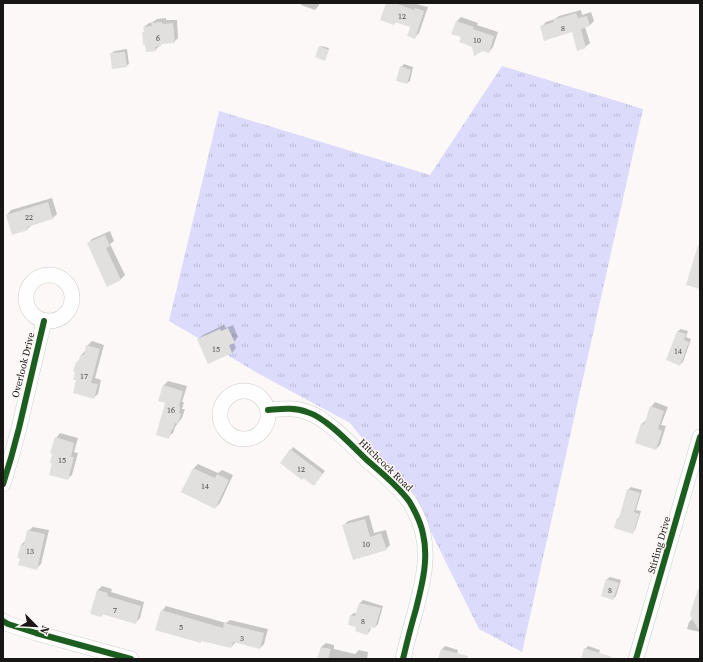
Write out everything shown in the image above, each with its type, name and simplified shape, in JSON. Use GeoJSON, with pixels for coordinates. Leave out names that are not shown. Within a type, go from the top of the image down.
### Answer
{"type":"FeatureCollection","features":[{"type":"Feature","properties":{"kind":"street","name":"Overlook Drive"},"geometry":{"type":"LineString","coordinates":[[3,484],[13,450],[44,321]]}},
{"type":"Feature","properties":{"kind":"street","name":"Hitchcock Road"},"geometry":{"type":"LineString","coordinates":[[268,410],[289,408],[299,410],[308,412],[326,422],[396,486],[408,500],[418,517],[424,535],[426,556],[420,592],[402,659]]}},
{"type":"Feature","properties":{"kind":"street","name":"Stirling Drive"},"geometry":{"type":"LineString","coordinates":[[636,659],[700,437]]}},
{"type":"Feature","properties":{"kind":"street"},"geometry":{"type":"LineString","coordinates":[[3,621],[36,634],[131,659]]}},
{"type":"Feature","properties":{"kind":"green space"},"geometry":{"type":"Polygon","coordinates":[[[502,66],[643,109],[522,652],[479,629],[420,510],[350,423],[261,375],[169,321],[219,111],[430,175],[502,66]]]}},
{"type":"Feature","properties":{"kind":"building"},"geometry":{"type":"Polygon","coordinates":[[[386,3],[395,3],[414,10],[415,8],[424,11],[415,39],[407,36],[410,27],[395,22],[394,25],[380,20],[386,3]]]}},
{"type":"Feature","properties":{"kind":"building"},"geometry":{"type":"Polygon","coordinates":[[[576,13],[578,18],[587,16],[590,26],[581,29],[586,48],[577,51],[572,32],[544,41],[540,26],[554,22],[553,20],[576,13]]]}},
{"type":"Feature","properties":{"kind":"building"},"geometry":{"type":"Polygon","coordinates":[[[456,21],[494,36],[489,53],[483,51],[474,56],[472,47],[459,42],[461,37],[451,34],[456,21]]]}},
{"type":"Feature","properties":{"kind":"building"},"geometry":{"type":"Polygon","coordinates":[[[162,22],[162,24],[173,23],[175,43],[161,44],[161,46],[155,47],[156,51],[146,52],[145,45],[143,45],[143,27],[152,26],[151,23],[162,22]]]}},
{"type":"Feature","properties":{"kind":"building"},"geometry":{"type":"Polygon","coordinates":[[[319,46],[329,50],[325,61],[315,57],[319,46]]]}},
{"type":"Feature","properties":{"kind":"building"},"geometry":{"type":"Polygon","coordinates":[[[125,52],[127,67],[112,69],[110,53],[125,52]]]}},
{"type":"Feature","properties":{"kind":"building"},"geometry":{"type":"Polygon","coordinates":[[[400,66],[411,70],[407,84],[396,81],[400,66]]]}},
{"type":"Feature","properties":{"kind":"building"},"geometry":{"type":"Polygon","coordinates":[[[48,202],[53,219],[27,227],[28,230],[12,235],[6,215],[48,202]]]}},
{"type":"Feature","properties":{"kind":"building"},"geometry":{"type":"Polygon","coordinates":[[[105,235],[110,246],[106,248],[121,280],[107,287],[87,243],[105,235]]]}},
{"type":"Feature","properties":{"kind":"building"},"geometry":{"type":"Polygon","coordinates":[[[698,245],[700,245],[700,289],[686,285],[698,245]]]}},
{"type":"Feature","properties":{"kind":"building"},"geometry":{"type":"Polygon","coordinates":[[[228,328],[235,343],[229,345],[232,353],[208,364],[197,339],[220,329],[221,331],[228,328]]]}},
{"type":"Feature","properties":{"kind":"building"},"geometry":{"type":"Polygon","coordinates":[[[677,331],[686,334],[684,340],[689,342],[680,366],[666,360],[677,331]]]}},
{"type":"Feature","properties":{"kind":"building"},"geometry":{"type":"Polygon","coordinates":[[[86,345],[100,349],[91,383],[98,384],[94,399],[73,393],[76,380],[73,380],[75,372],[73,371],[81,354],[84,355],[86,345]]]}},
{"type":"Feature","properties":{"kind":"building"},"geometry":{"type":"Polygon","coordinates":[[[163,385],[183,391],[179,406],[179,413],[181,414],[178,424],[175,423],[172,429],[169,439],[156,435],[165,403],[158,401],[163,385]]]}},
{"type":"Feature","properties":{"kind":"building"},"geometry":{"type":"Polygon","coordinates":[[[650,406],[664,411],[658,429],[662,431],[656,450],[635,443],[641,423],[644,425],[650,406]]]}},
{"type":"Feature","properties":{"kind":"building"},"geometry":{"type":"Polygon","coordinates":[[[55,437],[74,443],[71,457],[74,457],[68,480],[49,475],[52,463],[50,463],[52,454],[50,453],[55,437]]]}},
{"type":"Feature","properties":{"kind":"building"},"geometry":{"type":"Polygon","coordinates":[[[290,449],[323,474],[314,486],[303,478],[302,480],[280,463],[290,449]]]}},
{"type":"Feature","properties":{"kind":"building"},"geometry":{"type":"Polygon","coordinates":[[[193,468],[215,478],[217,474],[229,480],[215,509],[181,492],[193,468]]]}},
{"type":"Feature","properties":{"kind":"building"},"geometry":{"type":"Polygon","coordinates":[[[627,489],[640,493],[634,512],[639,514],[633,534],[614,528],[617,518],[619,519],[627,489]]]}},
{"type":"Feature","properties":{"kind":"building"},"geometry":{"type":"Polygon","coordinates":[[[365,519],[370,537],[381,533],[387,550],[353,560],[342,525],[365,519]]]}},
{"type":"Feature","properties":{"kind":"building"},"geometry":{"type":"Polygon","coordinates":[[[27,530],[45,534],[37,570],[18,565],[20,559],[17,558],[21,544],[24,545],[27,530]]]}},
{"type":"Feature","properties":{"kind":"building"},"geometry":{"type":"Polygon","coordinates":[[[606,579],[619,583],[613,600],[601,596],[606,579]]]}},
{"type":"Feature","properties":{"kind":"building"},"geometry":{"type":"Polygon","coordinates":[[[698,589],[700,589],[700,632],[690,614],[698,589]]]}},
{"type":"Feature","properties":{"kind":"building"},"geometry":{"type":"Polygon","coordinates":[[[97,590],[108,593],[107,596],[141,606],[136,624],[102,614],[101,617],[90,614],[97,590]]]}},
{"type":"Feature","properties":{"kind":"building"},"geometry":{"type":"Polygon","coordinates":[[[359,603],[381,608],[375,628],[370,627],[367,635],[355,631],[356,627],[348,625],[350,615],[355,616],[359,603]]]}},
{"type":"Feature","properties":{"kind":"building"},"geometry":{"type":"Polygon","coordinates":[[[161,610],[223,628],[224,623],[264,633],[260,649],[233,642],[231,648],[201,641],[201,643],[155,630],[161,610]]]}},
{"type":"Feature","properties":{"kind":"building"},"geometry":{"type":"Polygon","coordinates":[[[321,647],[331,649],[328,659],[317,659],[321,647]]]}},
{"type":"Feature","properties":{"kind":"building"},"geometry":{"type":"Polygon","coordinates":[[[584,648],[612,657],[611,659],[581,659],[584,648]]]}},
{"type":"Feature","properties":{"kind":"building"},"geometry":{"type":"Polygon","coordinates":[[[441,649],[468,656],[467,659],[438,659],[441,649]]]}},
{"type":"Feature","properties":{"kind":"cycle path"},"geometry":{"type":"LineString","coordinates":[[3,484],[19,428],[44,321]]}},
{"type":"Feature","properties":{"kind":"cycle path"},"geometry":{"type":"LineString","coordinates":[[268,410],[297,409],[315,415],[323,420],[395,485],[409,501],[419,521],[423,534],[425,543],[425,562],[420,591],[403,659]]}},
{"type":"Feature","properties":{"kind":"cycle path"},"geometry":{"type":"LineString","coordinates":[[636,659],[700,437]]}},
{"type":"Feature","properties":{"kind":"cycle path"},"geometry":{"type":"LineString","coordinates":[[3,621],[36,633],[131,659]]}}]}
